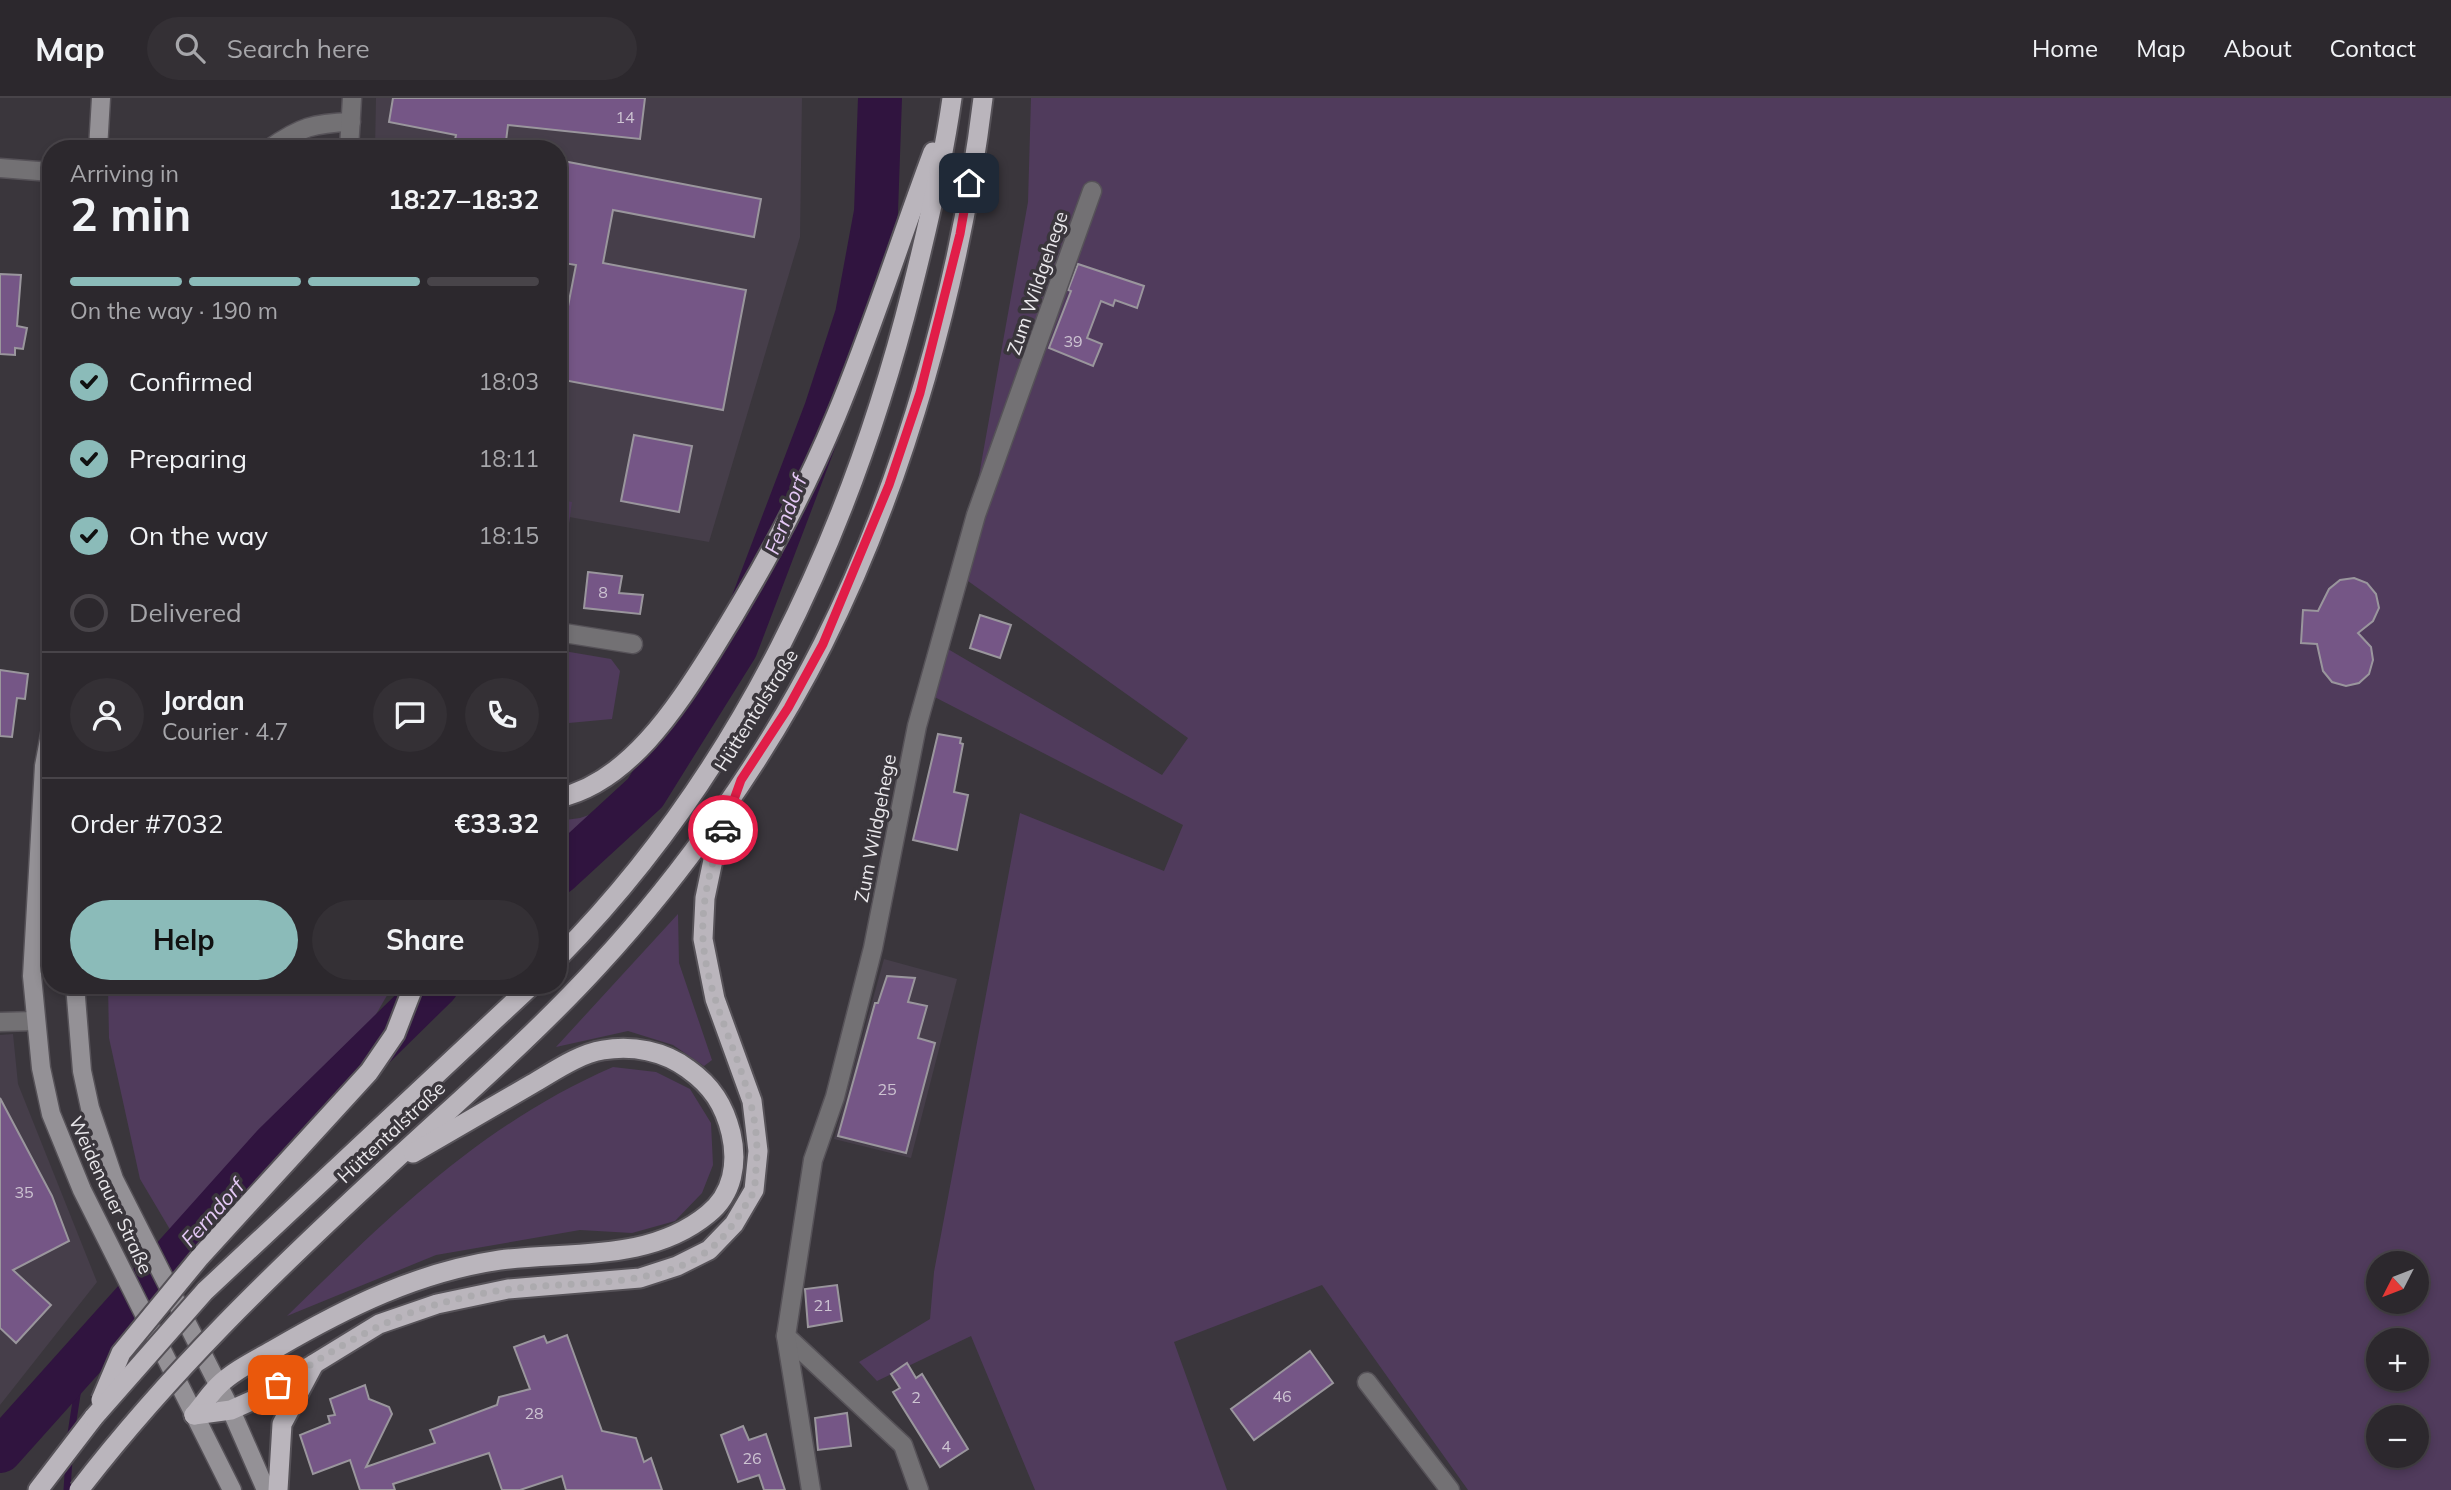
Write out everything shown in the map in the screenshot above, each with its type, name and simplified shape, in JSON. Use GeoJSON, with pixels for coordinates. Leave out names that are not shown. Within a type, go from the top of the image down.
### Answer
{"type":"FeatureCollection","features":[{"type":"Feature","properties":{"kind":"highway","name":"Hüttentalstraße"},"geometry":{"type":"LineString","coordinates":[[79,1490],[167,1382],[230,1315],[539,1027],[599,965],[655,899],[741,780],[788,708],[823,644],[889,485],[920,393],[960,234],[983,98]]}},
{"type":"Feature","properties":{"kind":"highway","name":"Hüttentalstraße"},"geometry":{"type":"LineString","coordinates":[[567,948],[628,879],[715,761],[758,689],[823,559],[858,472],[890,377],[928,226],[952,100]]}},
{"type":"Feature","properties":{"kind":"highway"},"geometry":{"type":"LineString","coordinates":[[567,795],[596,784],[639,748],[693,680],[743,602],[807,480],[836,416],[952,100]]}},
{"type":"Feature","properties":{"kind":"highway"},"geometry":{"type":"LineString","coordinates":[[194,1415],[231,1410],[260,1397],[379,1324],[437,1304],[508,1289],[640,1278],[677,1266],[709,1250],[734,1224],[754,1190],[758,1151],[752,1101],[715,999],[703,939],[705,898],[713,860],[741,780]]}},
{"type":"Feature","properties":{"kind":"highway"},"geometry":{"type":"LineString","coordinates":[[93,1418],[121,1353],[200,1257],[369,1072],[395,1034],[411,994]]}},
{"type":"Feature","properties":{"kind":"highway","name":"Hüttentalstraße"},"geometry":{"type":"LineString","coordinates":[[37,1490],[93,1418],[205,1291],[522,994]]}},
{"type":"Feature","properties":{"kind":"highway"},"geometry":{"type":"LineString","coordinates":[[194,1415],[219,1385],[321,1322],[383,1292],[434,1273],[500,1260],[618,1250],[660,1242],[701,1220],[716,1208],[731,1184],[736,1155],[723,1105],[703,1080],[675,1059],[634,1048],[601,1050],[566,1064],[382,1171]]}},
{"type":"Feature","properties":{"kind":"highway"},"geometry":{"type":"LineString","coordinates":[[278,1490],[282,1424],[314,1363]]}},
{"type":"Feature","properties":{"kind":"main road"},"geometry":{"type":"LineString","coordinates":[[99,140],[101,98]]}},
{"type":"Feature","properties":{"kind":"main road","name":"Weidenauer Straße"},"geometry":{"type":"LineString","coordinates":[[42,795],[33,923],[35,1021],[51,1114],[82,1190],[232,1490]]}},
{"type":"Feature","properties":{"kind":"main road","name":"Weidenauer Straße"},"geometry":{"type":"LineString","coordinates":[[75,994],[77,1034],[90,1108],[114,1179],[219,1385],[266,1490]]}},
{"type":"Feature","properties":{"kind":"street"},"geometry":{"type":"LineString","coordinates":[[350,140],[352,98]]}},
{"type":"Feature","properties":{"kind":"street"},"geometry":{"type":"LineString","coordinates":[[281,140],[313,123],[351,122]]}},
{"type":"Feature","properties":{"kind":"street"},"geometry":{"type":"LineString","coordinates":[[0,168],[42,171]]}},
{"type":"Feature","properties":{"kind":"street","name":"Zum Wildgehege"},"geometry":{"type":"LineString","coordinates":[[811,1490],[786,1336],[813,1160],[835,1097],[873,948],[917,726],[975,515],[1092,191]]}},
{"type":"Feature","properties":{"kind":"street"},"geometry":{"type":"LineString","coordinates":[[567,634],[633,645]]}},
{"type":"Feature","properties":{"kind":"street"},"geometry":{"type":"LineString","coordinates":[[0,1022],[35,1021]]}},
{"type":"Feature","properties":{"kind":"street"},"geometry":{"type":"LineString","coordinates":[[786,1336],[903,1445],[919,1490]]}},
{"type":"Feature","properties":{"kind":"street"},"geometry":{"type":"LineString","coordinates":[[1367,1382],[1450,1490]]}},
{"type":"Feature","properties":{"kind":"shaded area"},"geometry":{"type":"Polygon","coordinates":[[[376,98],[802,98],[800,237],[709,542],[567,517],[567,140],[375,140],[376,98]]]}},
{"type":"Feature","properties":{"kind":"shaded area"},"geometry":{"type":"Polygon","coordinates":[[[1031,98],[2451,98],[2451,1490],[1468,1490],[1322,1285],[1174,1342],[1227,1490],[1035,1490],[971,1336],[877,1381],[859,1362],[930,1319],[934,1272],[1020,813],[1164,871],[1183,825],[921,690],[936,642],[1162,775],[1188,738],[961,576],[1028,202],[1031,98]]]}},
{"type":"Feature","properties":{"kind":"shaded area"},"geometry":{"type":"Polygon","coordinates":[[[567,501],[572,502],[567,538],[567,501]]]}},
{"type":"Feature","properties":{"kind":"shaded area"},"geometry":{"type":"Polygon","coordinates":[[[567,652],[611,659],[620,671],[612,719],[567,723],[567,652]]]}},
{"type":"Feature","properties":{"kind":"shaded area"},"geometry":{"type":"Polygon","coordinates":[[[622,804],[567,853],[567,820],[622,804]]]}},
{"type":"Feature","properties":{"kind":"shaded area"},"geometry":{"type":"Polygon","coordinates":[[[678,914],[679,963],[712,1060],[704,1066],[673,1045],[628,1031],[556,1047],[678,914]]]}},
{"type":"Feature","properties":{"kind":"shaded area"},"geometry":{"type":"Polygon","coordinates":[[[884,959],[957,979],[911,1158],[834,1139],[884,959]]]}},
{"type":"Feature","properties":{"kind":"shaded area"},"geometry":{"type":"Polygon","coordinates":[[[108,994],[388,994],[345,1068],[178,1243],[140,1179],[109,1038],[108,994]]]}},
{"type":"Feature","properties":{"kind":"shaded area"},"geometry":{"type":"Polygon","coordinates":[[[13,1034],[18,1084],[97,1282],[0,1405],[0,1035],[13,1034]]]}},
{"type":"Feature","properties":{"kind":"shaded area"},"geometry":{"type":"Polygon","coordinates":[[[613,1067],[656,1072],[690,1089],[711,1123],[713,1165],[702,1193],[675,1221],[632,1233],[580,1230],[436,1255],[287,1316],[400,1209],[479,1145],[520,1116],[613,1067]]]}},
{"type":"Feature","properties":{"kind":"building"},"geometry":{"type":"Polygon","coordinates":[[[393,98],[645,98],[640,139],[508,125],[506,140],[455,140],[456,135],[389,122],[393,98]]]}},
{"type":"Feature","properties":{"kind":"building"},"geometry":{"type":"Polygon","coordinates":[[[567,162],[761,199],[754,237],[613,210],[603,263],[746,290],[723,410],[567,381],[567,312],[576,265],[567,264],[567,162]]]}},
{"type":"Feature","properties":{"kind":"building"},"geometry":{"type":"Polygon","coordinates":[[[1078,264],[1144,286],[1137,308],[1115,300],[1113,306],[1101,301],[1087,338],[1102,344],[1093,366],[1049,348],[1071,291],[1068,290],[1078,264]]]}},
{"type":"Feature","properties":{"kind":"building"},"geometry":{"type":"Polygon","coordinates":[[[0,274],[21,275],[17,326],[27,328],[23,349],[15,348],[15,355],[0,354],[0,274]]]}},
{"type":"Feature","properties":{"kind":"building"},"geometry":{"type":"Polygon","coordinates":[[[634,435],[692,446],[679,512],[621,501],[634,435]]]}},
{"type":"Feature","properties":{"kind":"building"},"geometry":{"type":"Polygon","coordinates":[[[588,572],[622,576],[619,593],[643,595],[640,614],[584,608],[588,572]]]}},
{"type":"Feature","properties":{"kind":"building"},"geometry":{"type":"Polygon","coordinates":[[[2354,578],[2367,583],[2376,594],[2379,608],[2373,621],[2358,633],[2371,647],[2373,660],[2369,674],[2359,683],[2346,686],[2332,682],[2323,671],[2317,644],[2301,643],[2303,610],[2318,611],[2329,589],[2340,580],[2354,578]]]}},
{"type":"Feature","properties":{"kind":"building"},"geometry":{"type":"Polygon","coordinates":[[[980,615],[1011,625],[1000,658],[970,648],[980,615]]]}},
{"type":"Feature","properties":{"kind":"building"},"geometry":{"type":"Polygon","coordinates":[[[0,670],[28,674],[25,699],[17,698],[12,737],[0,736],[0,670]]]}},
{"type":"Feature","properties":{"kind":"building"},"geometry":{"type":"Polygon","coordinates":[[[938,734],[961,738],[960,743],[963,744],[954,792],[968,795],[957,850],[913,840],[938,734]]]}},
{"type":"Feature","properties":{"kind":"building"},"geometry":{"type":"Polygon","coordinates":[[[887,976],[915,978],[908,1002],[927,1006],[918,1038],[935,1043],[906,1153],[838,1136],[875,1003],[878,1003],[887,976]]]}},
{"type":"Feature","properties":{"kind":"building"},"geometry":{"type":"Polygon","coordinates":[[[0,1098],[52,1196],[69,1241],[13,1270],[51,1305],[16,1343],[0,1328],[0,1098]]]}},
{"type":"Feature","properties":{"kind":"building"},"geometry":{"type":"Polygon","coordinates":[[[837,1285],[842,1321],[808,1327],[805,1289],[837,1285]]]}},
{"type":"Feature","properties":{"kind":"building"},"geometry":{"type":"Polygon","coordinates":[[[567,1335],[602,1431],[636,1438],[644,1462],[651,1458],[662,1490],[566,1490],[562,1476],[520,1490],[502,1490],[489,1453],[393,1484],[395,1490],[360,1490],[350,1460],[313,1474],[300,1435],[330,1423],[328,1416],[335,1415],[330,1399],[365,1385],[369,1399],[389,1407],[392,1414],[366,1467],[435,1443],[430,1430],[497,1405],[499,1397],[530,1389],[514,1347],[544,1336],[547,1343],[567,1335]]]}},
{"type":"Feature","properties":{"kind":"building"},"geometry":{"type":"Polygon","coordinates":[[[1310,1351],[1333,1383],[1254,1440],[1231,1409],[1310,1351]]]}},
{"type":"Feature","properties":{"kind":"building"},"geometry":{"type":"Polygon","coordinates":[[[907,1363],[916,1378],[922,1374],[968,1449],[940,1467],[893,1392],[900,1388],[891,1374],[907,1363]]]}},
{"type":"Feature","properties":{"kind":"building"},"geometry":{"type":"Polygon","coordinates":[[[847,1413],[851,1446],[818,1450],[815,1418],[847,1413]]]}},
{"type":"Feature","properties":{"kind":"building"},"geometry":{"type":"Polygon","coordinates":[[[743,1426],[749,1440],[766,1434],[785,1490],[764,1490],[759,1475],[738,1482],[721,1435],[743,1426]]]}},
{"type":"Feature","properties":{"kind":"waterway","name":"Ferndorf"},"geometry":{"type":"LineString","coordinates":[[567,865],[645,793],[736,647],[826,410],[857,315],[876,212],[880,98]]}},
{"type":"Feature","properties":{"kind":"waterway","name":"Ferndorf"},"geometry":{"type":"LineString","coordinates":[[0,1451],[274,1145],[428,994]]}},
{"type":"Feature","properties":{"kind":"waterway"},"geometry":{"type":"LineString","coordinates":[[70,1440],[83,1356]]}},
{"type":"Feature","properties":{"kind":"waterway"},"geometry":{"type":"LineString","coordinates":[[67,1490],[69,1459]]}},
{"type":"Feature","properties":{"kind":"way so far"},"geometry":{"type":"LineString","coordinates":[[278,1385],[379,1324],[437,1304],[508,1289],[640,1278],[677,1266],[709,1250],[734,1224],[754,1190],[758,1151],[752,1101],[715,999],[703,939],[705,898],[723,830]]}},
{"type":"Feature","properties":{"kind":"route"},"geometry":{"type":"LineString","coordinates":[[723,830],[741,780],[788,708],[823,644],[855,574],[889,485],[920,393],[960,234],[969,183]]}}]}
